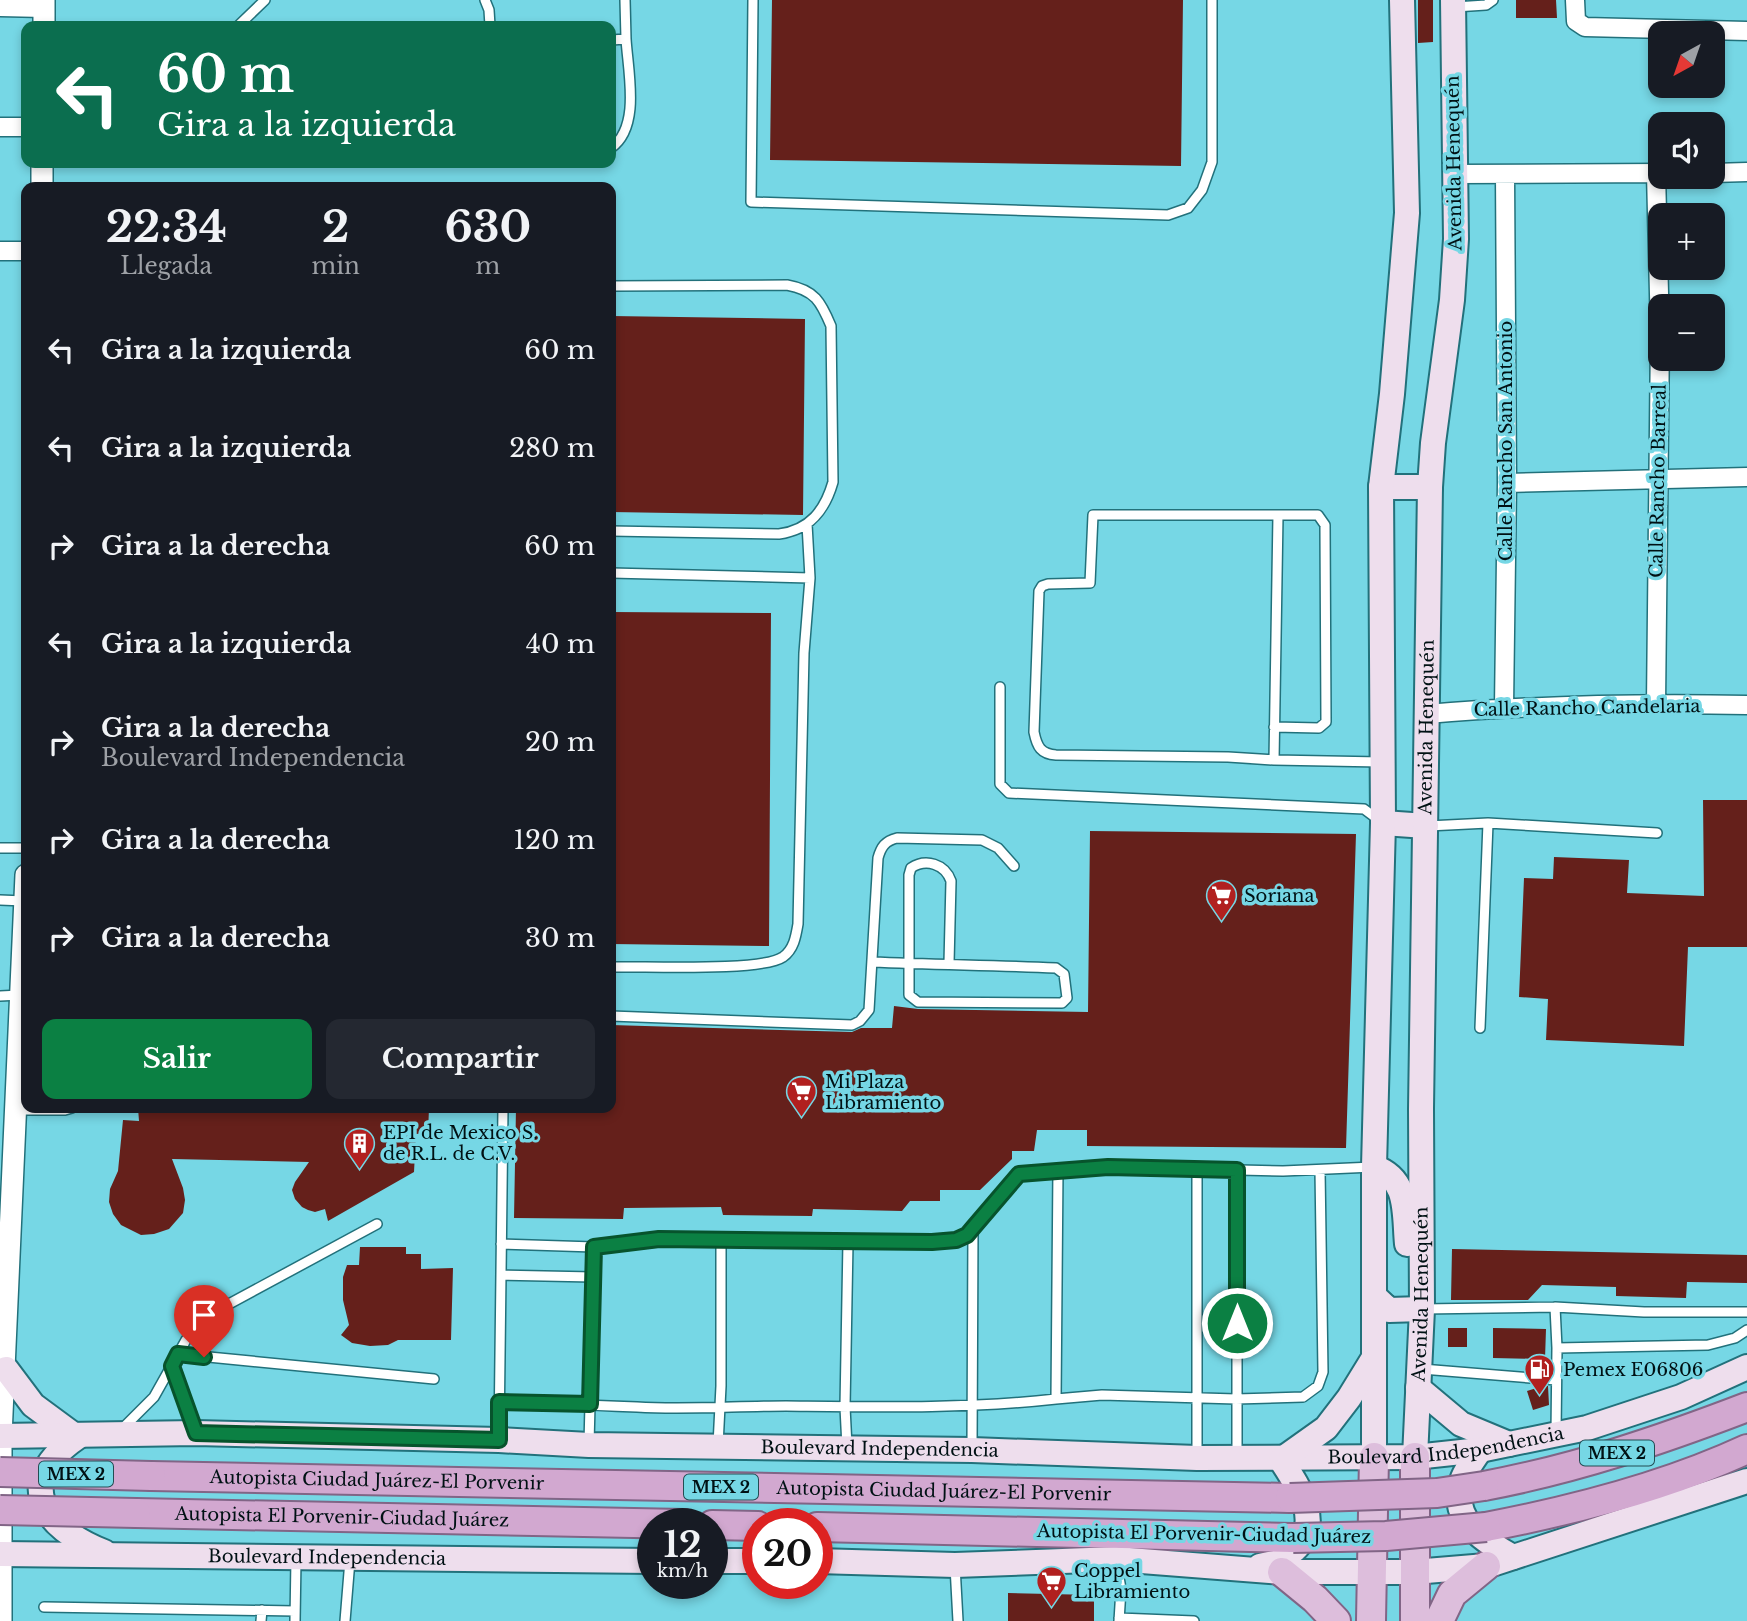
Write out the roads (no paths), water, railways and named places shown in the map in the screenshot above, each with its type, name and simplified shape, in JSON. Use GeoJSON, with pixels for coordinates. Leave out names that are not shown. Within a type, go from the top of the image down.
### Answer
{"type":"FeatureCollection","features":[{"type":"Feature","properties":{"kind":"highway","name":"Autopista Ciudad Juárez-El Porvenir"},"geometry":{"type":"LineString","coordinates":[[0,1472],[1276,1498],[1384,1495],[1437,1493],[1484,1486],[1586,1463],[1747,1407]]}},
{"type":"Feature","properties":{"kind":"highway","name":"Autopista El Porvenir-Ciudad Juárez"},"geometry":{"type":"LineString","coordinates":[[833,1527],[1293,1538],[1411,1534],[1486,1527],[1550,1514],[1650,1486],[1747,1449]]}},
{"type":"Feature","properties":{"kind":"highway","name":"Autopista El Porvenir-Ciudad Juárez"},"geometry":{"type":"LineString","coordinates":[[0,1510],[637,1523]]}},
{"type":"Feature","properties":{"kind":"main road"},"geometry":{"type":"LineString","coordinates":[[1371,1621],[1374,1167],[1383,823],[1381,487],[1392,394],[1407,213],[1402,0]]}},
{"type":"Feature","properties":{"kind":"main road","name":"Avenida Henequén"},"geometry":{"type":"LineString","coordinates":[[1415,1457],[1422,1309],[1430,487],[1457,239],[1453,4]]}},
{"type":"Feature","properties":{"kind":"main road"},"geometry":{"type":"LineString","coordinates":[[1381,487],[1430,487]]}},
{"type":"Feature","properties":{"kind":"main road"},"geometry":{"type":"LineString","coordinates":[[1383,823],[1426,826]]}},
{"type":"Feature","properties":{"kind":"main road"},"geometry":{"type":"LineString","coordinates":[[1374,1167],[1386,1171],[1398,1183],[1409,1252],[1421,1276]]}},
{"type":"Feature","properties":{"kind":"main road"},"geometry":{"type":"LineString","coordinates":[[1374,1296],[1389,1310],[1422,1309]]}},
{"type":"Feature","properties":{"kind":"main road"},"geometry":{"type":"LineString","coordinates":[[1253,1568],[1283,1560],[1301,1544],[1308,1528],[1307,1511],[1299,1488],[1281,1460],[1326,1428],[1349,1398],[1373,1359]]}},
{"type":"Feature","properties":{"kind":"main road"},"geometry":{"type":"LineString","coordinates":[[4,1367],[33,1405],[77,1436],[61,1448],[44,1471],[42,1496],[46,1509],[67,1534],[114,1556]]}},
{"type":"Feature","properties":{"kind":"main road","name":"Boulevard Independencia"},"geometry":{"type":"LineString","coordinates":[[1,1436],[196,1433],[499,1440],[589,1445],[972,1450],[1281,1460],[1415,1457],[1480,1450],[1587,1428],[1681,1397],[1747,1367]]}},
{"type":"Feature","properties":{"kind":"main road"},"geometry":{"type":"LineString","coordinates":[[1419,1378],[1461,1423],[1509,1444]]}},
{"type":"Feature","properties":{"kind":"main road"},"geometry":{"type":"LineString","coordinates":[[1480,1450],[1460,1487],[1465,1518],[1483,1540],[1513,1557]]}},
{"type":"Feature","properties":{"kind":"main road"},"geometry":{"type":"LineString","coordinates":[[1415,1457],[1415,1621]]}},
{"type":"Feature","properties":{"kind":"main road"},"geometry":{"type":"LineString","coordinates":[[833,1561],[955,1565],[1116,1559],[1282,1572],[1414,1572],[1486,1566],[1747,1481]]}},
{"type":"Feature","properties":{"kind":"main road","name":"Boulevard Independencia"},"geometry":{"type":"LineString","coordinates":[[0,1553],[637,1561]]}},
{"type":"Feature","properties":{"kind":"main road"},"geometry":{"type":"LineString","coordinates":[[1439,1621],[1452,1594],[1486,1566]]}},
{"type":"Feature","properties":{"kind":"main road"},"geometry":{"type":"LineString","coordinates":[[1282,1572],[1336,1621]]}},
{"type":"Feature","properties":{"kind":"street"},"geometry":{"type":"LineString","coordinates":[[1575,0],[1576,21],[1585,27],[1747,31]]}},
{"type":"Feature","properties":{"kind":"street"},"geometry":{"type":"LineString","coordinates":[[0,7],[44,12]]}},
{"type":"Feature","properties":{"kind":"street"},"geometry":{"type":"LineString","coordinates":[[0,127],[21,127]]}},
{"type":"Feature","properties":{"kind":"street"},"geometry":{"type":"LineString","coordinates":[[1725,173],[1747,172]]}},
{"type":"Feature","properties":{"kind":"street"},"geometry":{"type":"LineString","coordinates":[[1455,174],[1648,173]]}},
{"type":"Feature","properties":{"kind":"street","name":"Calle Rancho San Antonio"},"geometry":{"type":"LineString","coordinates":[[1504,707],[1507,483],[1505,175]]}},
{"type":"Feature","properties":{"kind":"street","name":"Calle Rancho Barreal"},"geometry":{"type":"LineString","coordinates":[[1656,704],[1660,334],[1658,189]]}},
{"type":"Feature","properties":{"kind":"street"},"geometry":{"type":"LineString","coordinates":[[0,251],[21,251]]}},
{"type":"Feature","properties":{"kind":"street"},"geometry":{"type":"LineString","coordinates":[[1507,483],[1747,477]]}},
{"type":"Feature","properties":{"kind":"street","name":"Calle Rancho Candelaria"},"geometry":{"type":"LineString","coordinates":[[1427,714],[1504,707],[1747,705]]}},
{"type":"Feature","properties":{"kind":"street"},"geometry":{"type":"LineString","coordinates":[[1,1621],[4,1289],[17,1110],[13,1072],[21,1004]]}},
{"type":"Feature","properties":{"kind":"lane"},"geometry":{"type":"LineString","coordinates":[[243,21],[265,0]]}},
{"type":"Feature","properties":{"kind":"lane"},"geometry":{"type":"LineString","coordinates":[[485,0],[490,21]]}},
{"type":"Feature","properties":{"kind":"lane"},"geometry":{"type":"LineString","coordinates":[[616,144],[623,138],[630,120],[625,0]]}},
{"type":"Feature","properties":{"kind":"lane"},"geometry":{"type":"LineString","coordinates":[[753,0],[751,202],[1168,215],[1188,208],[1202,191],[1212,162],[1212,0]]}},
{"type":"Feature","properties":{"kind":"lane"},"geometry":{"type":"LineString","coordinates":[[1453,4],[1486,5],[1493,0]]}},
{"type":"Feature","properties":{"kind":"lane"},"geometry":{"type":"LineString","coordinates":[[616,40],[626,39]]}},
{"type":"Feature","properties":{"kind":"lane"},"geometry":{"type":"LineString","coordinates":[[616,286],[787,285],[800,287],[814,295],[824,308],[831,326],[833,482],[819,514],[793,532],[779,534],[616,530]]}},
{"type":"Feature","properties":{"kind":"lane"},"geometry":{"type":"LineString","coordinates":[[1274,727],[1319,728],[1326,722],[1324,521],[1318,515],[1093,515],[1090,583],[1048,584],[1042,586],[1039,591],[1034,732],[1036,744],[1047,754],[1383,762]]}},
{"type":"Feature","properties":{"kind":"lane"},"geometry":{"type":"LineString","coordinates":[[1274,760],[1278,515]]}},
{"type":"Feature","properties":{"kind":"lane"},"geometry":{"type":"LineString","coordinates":[[616,967],[759,966],[784,957],[792,948],[798,924],[804,653],[810,578],[807,524]]}},
{"type":"Feature","properties":{"kind":"lane"},"geometry":{"type":"LineString","coordinates":[[616,573],[810,578]]}},
{"type":"Feature","properties":{"kind":"lane"},"geometry":{"type":"LineString","coordinates":[[1000,687],[1000,784],[1009,793],[1364,809],[1383,823]]}},
{"type":"Feature","properties":{"kind":"lane"},"geometry":{"type":"LineString","coordinates":[[1480,1028],[1488,822]]}},
{"type":"Feature","properties":{"kind":"lane"},"geometry":{"type":"LineString","coordinates":[[1426,826],[1488,822],[1657,833]]}},
{"type":"Feature","properties":{"kind":"lane"},"geometry":{"type":"LineString","coordinates":[[616,1016],[852,1025],[860,1021],[869,1010],[878,858],[880,850],[889,840],[982,840],[998,848],[1014,866]]}},
{"type":"Feature","properties":{"kind":"lane"},"geometry":{"type":"LineString","coordinates":[[0,848],[21,848]]}},
{"type":"Feature","properties":{"kind":"lane"},"geometry":{"type":"LineString","coordinates":[[873,962],[909,963],[949,963],[1059,969],[1063,974],[1068,995],[1062,1003],[918,1002],[909,995],[909,963],[909,875],[911,868],[918,864],[941,865],[948,872],[951,881],[949,963]]}},
{"type":"Feature","properties":{"kind":"lane"},"geometry":{"type":"LineString","coordinates":[[0,900],[21,901]]}},
{"type":"Feature","properties":{"kind":"lane"},"geometry":{"type":"LineString","coordinates":[[0,996],[21,995]]}},
{"type":"Feature","properties":{"kind":"lane"},"geometry":{"type":"LineString","coordinates":[[499,1440],[503,1113]]}},
{"type":"Feature","properties":{"kind":"lane"},"geometry":{"type":"LineString","coordinates":[[501,1244],[594,1247],[659,1239],[848,1242],[956,1240],[967,1235],[1019,1174],[1108,1167],[1320,1170],[1374,1167]]}},
{"type":"Feature","properties":{"kind":"lane"},"geometry":{"type":"LineString","coordinates":[[1056,1399],[1058,1169]]}},
{"type":"Feature","properties":{"kind":"lane"},"geometry":{"type":"LineString","coordinates":[[1197,1169],[1197,1458]]}},
{"type":"Feature","properties":{"kind":"lane"},"geometry":{"type":"LineString","coordinates":[[1237,1170],[1237,1459]]}},
{"type":"Feature","properties":{"kind":"lane"},"geometry":{"type":"LineString","coordinates":[[499,1402],[639,1407],[885,1409],[1017,1403],[1102,1395],[1236,1399],[1303,1397],[1318,1385],[1323,1372],[1320,1170]]}},
{"type":"Feature","properties":{"kind":"lane"},"geometry":{"type":"LineString","coordinates":[[116,1434],[154,1397],[195,1326],[212,1312],[377,1224]]}},
{"type":"Feature","properties":{"kind":"lane"},"geometry":{"type":"LineString","coordinates":[[972,1229],[972,1450]]}},
{"type":"Feature","properties":{"kind":"lane"},"geometry":{"type":"LineString","coordinates":[[718,1446],[721,1240]]}},
{"type":"Feature","properties":{"kind":"lane"},"geometry":{"type":"LineString","coordinates":[[847,1448],[845,1407],[848,1242]]}},
{"type":"Feature","properties":{"kind":"lane"},"geometry":{"type":"LineString","coordinates":[[589,1445],[594,1247]]}},
{"type":"Feature","properties":{"kind":"lane"},"geometry":{"type":"LineString","coordinates":[[502,1275],[593,1277]]}},
{"type":"Feature","properties":{"kind":"lane"},"geometry":{"type":"LineString","coordinates":[[1555,1307],[1556,1435]]}},
{"type":"Feature","properties":{"kind":"lane"},"geometry":{"type":"LineString","coordinates":[[1422,1309],[1555,1307],[1644,1312],[1747,1312]]}},
{"type":"Feature","properties":{"kind":"lane"},"geometry":{"type":"LineString","coordinates":[[1557,1348],[1708,1345],[1735,1338],[1747,1330]]}},
{"type":"Feature","properties":{"kind":"lane"},"geometry":{"type":"LineString","coordinates":[[178,1354],[434,1378]]}},
{"type":"Feature","properties":{"kind":"lane"},"geometry":{"type":"LineString","coordinates":[[172,1366],[196,1433]]}},
{"type":"Feature","properties":{"kind":"lane"},"geometry":{"type":"LineString","coordinates":[[1419,1378],[1556,1380]]}},
{"type":"Feature","properties":{"kind":"lane"},"geometry":{"type":"LineString","coordinates":[[44,1607],[262,1610],[295,1616],[296,1557]]}},
{"type":"Feature","properties":{"kind":"lane"},"geometry":{"type":"LineString","coordinates":[[345,1621],[351,1558]]}},
{"type":"Feature","properties":{"kind":"lane"},"geometry":{"type":"LineString","coordinates":[[1116,1559],[1122,1588],[1119,1619],[1194,1621]]}},
{"type":"Feature","properties":{"kind":"lane"},"geometry":{"type":"LineString","coordinates":[[955,1565],[958,1621]]}},
{"type":"Feature","properties":{"kind":"lane"},"geometry":{"type":"LineString","coordinates":[[261,1621],[262,1610]]}},
{"type":"Feature","properties":{"kind":"place","name":"Soriana"},"geometry":{"type":"Point","coordinates":[1221,923]}},
{"type":"Feature","properties":{"kind":"place","name":"Mi Plaza Libramiento"},"geometry":{"type":"Point","coordinates":[802,1119]}},
{"type":"Feature","properties":{"kind":"place","name":"EPI de Mexico S. de R.L. de C.V."},"geometry":{"type":"Point","coordinates":[360,1170]}},
{"type":"Feature","properties":{"kind":"place","name":"Pemex E06806"},"geometry":{"type":"Point","coordinates":[1540,1397]}},
{"type":"Feature","properties":{"kind":"place","name":"Coppel Libramiento"},"geometry":{"type":"Point","coordinates":[1051,1608]}}]}
